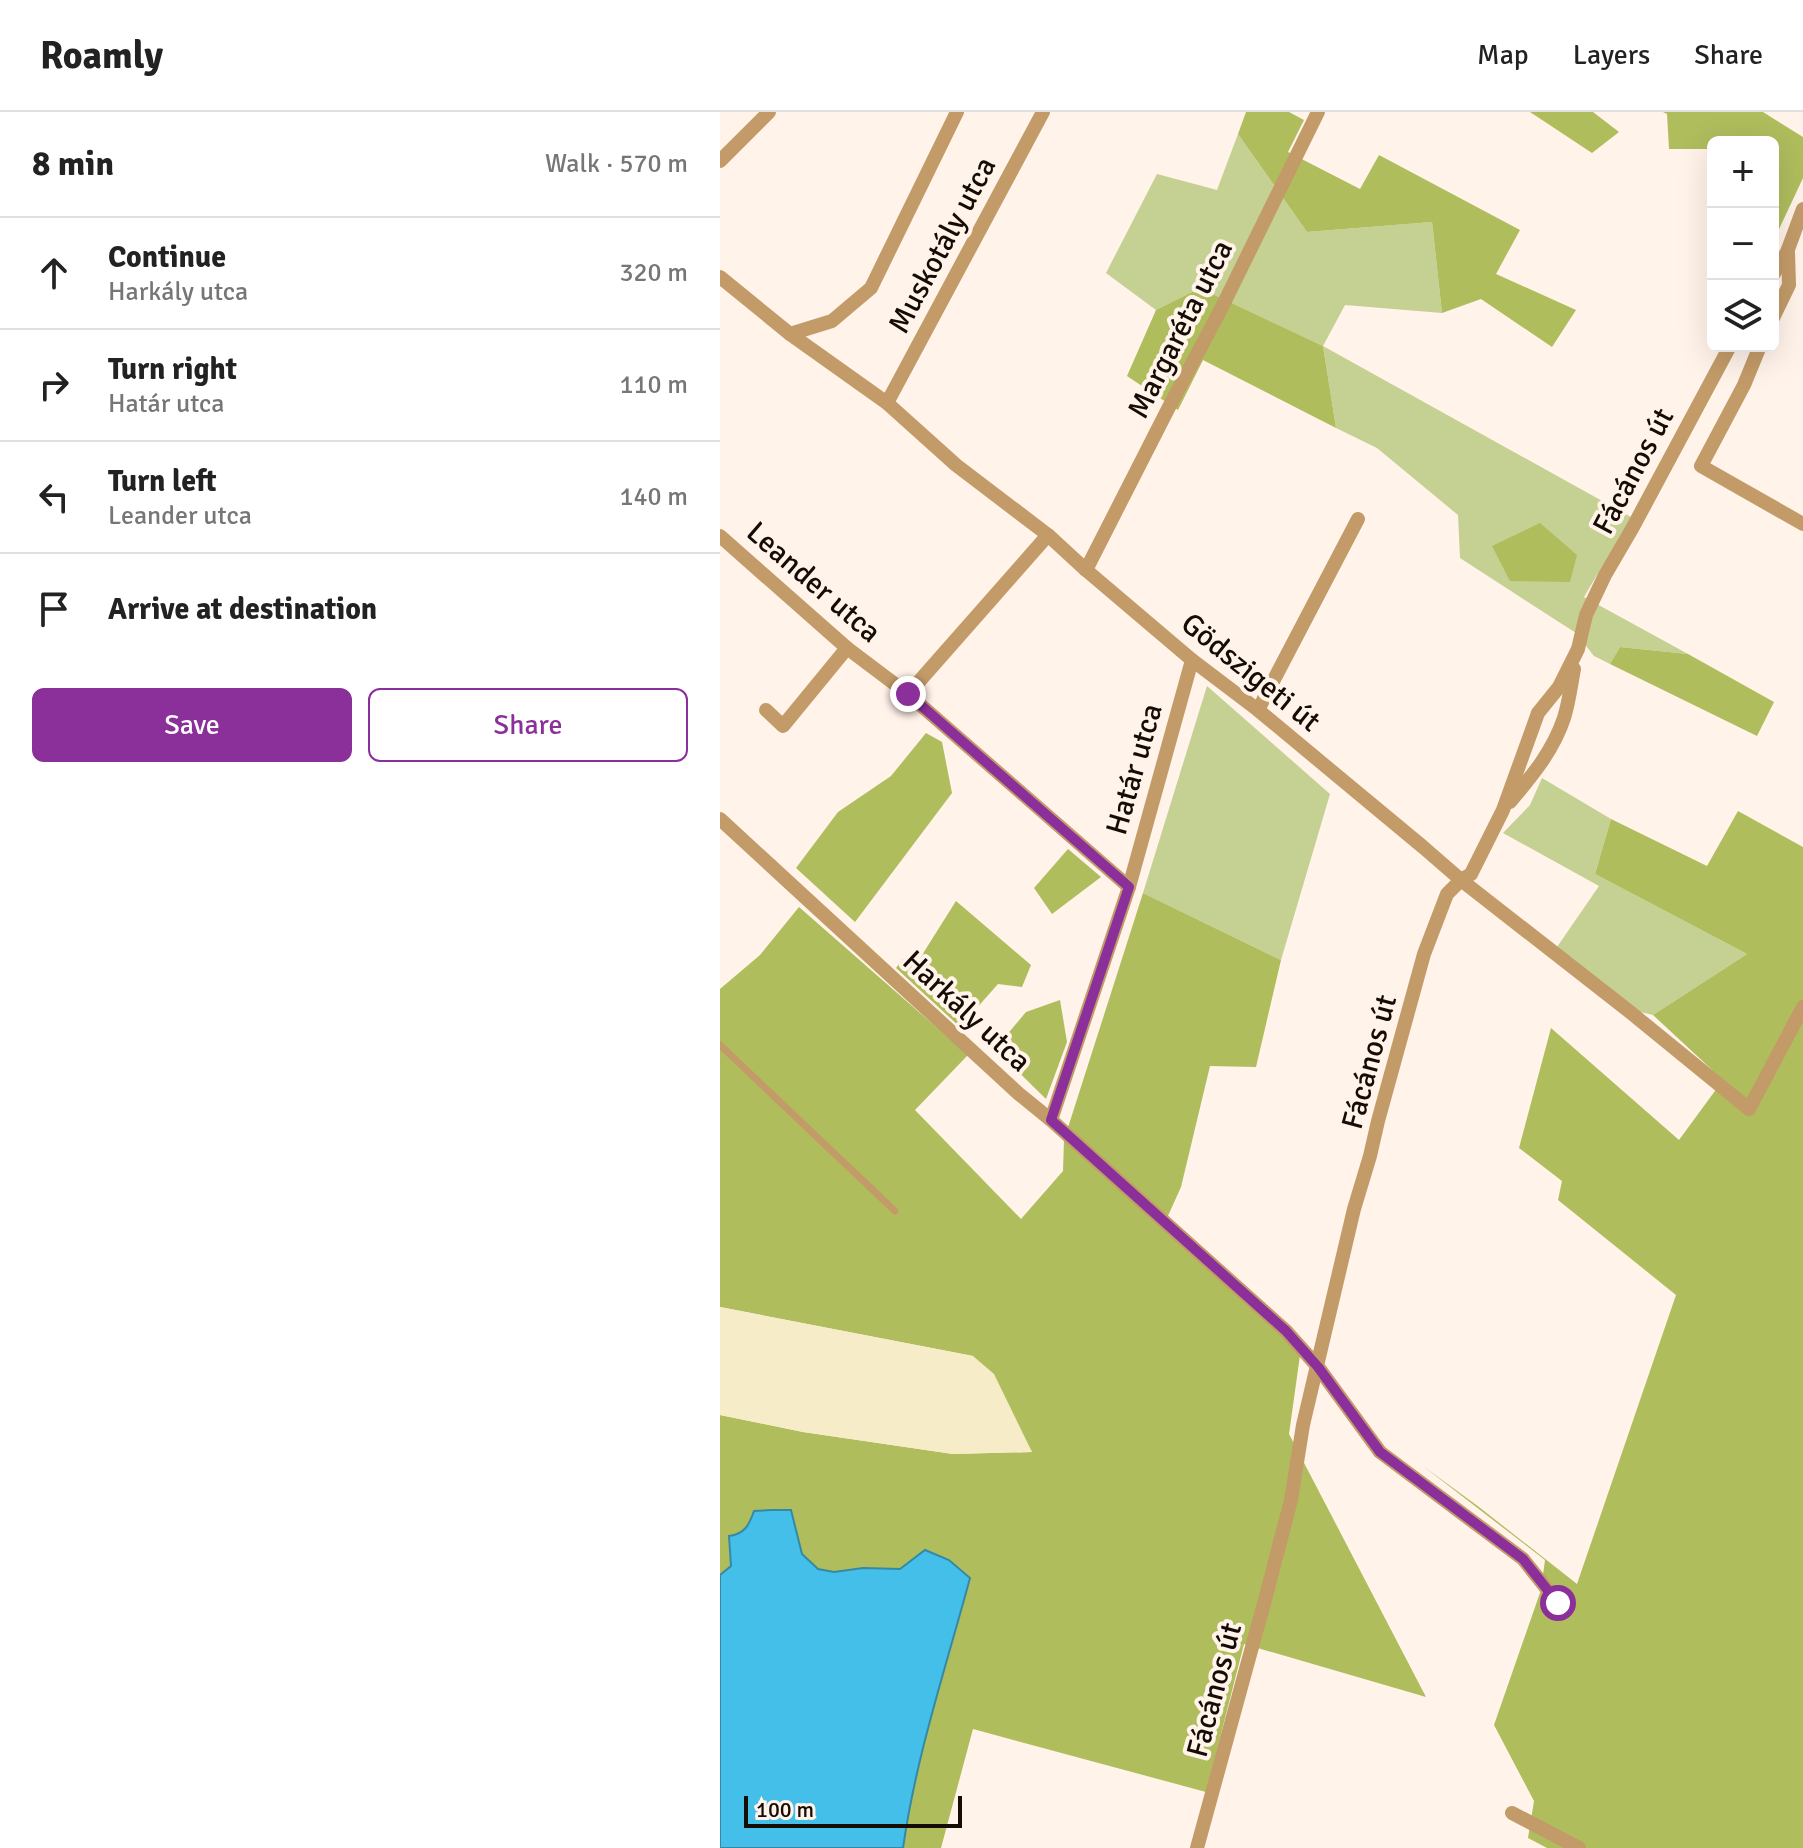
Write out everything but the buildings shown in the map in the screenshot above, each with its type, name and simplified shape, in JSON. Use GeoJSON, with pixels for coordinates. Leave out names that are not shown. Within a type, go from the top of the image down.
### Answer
{"type":"FeatureCollection","features":[{"type":"Feature","properties":{"kind":"street"},"geometry":{"type":"LineString","coordinates":[[720,161],[769,112]]}},
{"type":"Feature","properties":{"kind":"street"},"geometry":{"type":"LineString","coordinates":[[790,334],[832,321],[871,288],[957,112]]}},
{"type":"Feature","properties":{"kind":"street","name":"Muskotály utca"},"geometry":{"type":"LineString","coordinates":[[887,403],[1043,112]]}},
{"type":"Feature","properties":{"kind":"street","name":"Margaréta utca"},"geometry":{"type":"LineString","coordinates":[[1086,570],[1228,295],[1317,113]]}},
{"type":"Feature","properties":{"kind":"street"},"geometry":{"type":"LineString","coordinates":[[1779,265],[1803,209]]}},
{"type":"Feature","properties":{"kind":"street"},"geometry":{"type":"LineString","coordinates":[[1787,252],[1796,287]]}},
{"type":"Feature","properties":{"kind":"street"},"geometry":{"type":"LineString","coordinates":[[1779,310],[1803,273]]}},
{"type":"Feature","properties":{"kind":"street","name":"Gödszigeti út"},"geometry":{"type":"LineString","coordinates":[[720,277],[790,334],[887,403],[956,465],[1048,535],[1192,660],[1258,710],[1461,880],[1749,1109],[1803,1007]]}},
{"type":"Feature","properties":{"kind":"street","name":"Fácános út"},"geometry":{"type":"LineString","coordinates":[[1197,1848],[1287,1514],[1303,1425],[1354,1209],[1424,954],[1447,894],[1471,874],[1503,810],[1538,713],[1559,687],[1578,649],[1586,615],[1605,575],[1727,352]]}},
{"type":"Feature","properties":{"kind":"street"},"geometry":{"type":"LineString","coordinates":[[1758,352],[1744,385],[1701,466],[1803,524]]}},
{"type":"Feature","properties":{"kind":"street"},"geometry":{"type":"LineString","coordinates":[[1258,710],[1358,519]]}},
{"type":"Feature","properties":{"kind":"street"},"geometry":{"type":"LineString","coordinates":[[908,694],[1048,535]]}},
{"type":"Feature","properties":{"kind":"street","name":"Leander utca"},"geometry":{"type":"LineString","coordinates":[[720,536],[847,648],[908,694],[1129,887]]}},
{"type":"Feature","properties":{"kind":"street"},"geometry":{"type":"LineString","coordinates":[[766,710],[783,726],[847,648]]}},
{"type":"Feature","properties":{"kind":"street"},"geometry":{"type":"LineString","coordinates":[[1503,810],[1538,768],[1553,744],[1564,717],[1578,649]]}},
{"type":"Feature","properties":{"kind":"street","name":"Határ utca"},"geometry":{"type":"LineString","coordinates":[[1051,1120],[1129,887],[1192,660]]}},
{"type":"Feature","properties":{"kind":"street","name":"Harkály utca"},"geometry":{"type":"LineString","coordinates":[[721,822],[1019,1094],[1286,1331],[1318,1367],[1380,1452],[1523,1559],[1558,1603]]}},
{"type":"Feature","properties":{"kind":"street"},"geometry":{"type":"LineString","coordinates":[[1512,1813],[1579,1848]]}},
{"type":"Feature","properties":{"kind":"lane"},"geometry":{"type":"LineString","coordinates":[[720,1045],[895,1211]]}},
{"type":"Feature","properties":{"kind":"green space"},"geometry":{"type":"Polygon","coordinates":[[[1246,112],[1289,112],[1304,120],[1288,152],[1360,189],[1379,155],[1520,230],[1496,274],[1576,310],[1552,347],[1481,299],[1442,313],[1432,222],[1307,232],[1238,134],[1246,112]]]}},
{"type":"Feature","properties":{"kind":"green space"},"geometry":{"type":"Polygon","coordinates":[[[1530,112],[1593,112],[1619,132],[1592,153],[1530,112]]]}},
{"type":"Feature","properties":{"kind":"green space"},"geometry":{"type":"Polygon","coordinates":[[[1663,112],[1763,112],[1803,137],[1803,178],[1779,229],[1779,136],[1707,136],[1707,149],[1669,149],[1667,114],[1663,112]]]}},
{"type":"Feature","properties":{"kind":"green space"},"geometry":{"type":"Polygon","coordinates":[[[1238,134],[1307,232],[1432,222],[1442,313],[1345,305],[1323,346],[1200,288],[1156,310],[1106,273],[1157,174],[1217,190],[1238,134]]]}},
{"type":"Feature","properties":{"kind":"green space"},"geometry":{"type":"Polygon","coordinates":[[[1200,288],[1323,346],[1336,428],[1203,360],[1178,410],[1127,376],[1156,310],[1200,288]]]}},
{"type":"Feature","properties":{"kind":"green space"},"geometry":{"type":"Polygon","coordinates":[[[1323,346],[1631,517],[1584,597],[1688,654],[1620,647],[1610,664],[1594,656],[1576,633],[1460,558],[1458,515],[1377,448],[1336,428],[1323,346]]]}},
{"type":"Feature","properties":{"kind":"green space"},"geometry":{"type":"Polygon","coordinates":[[[1540,523],[1577,555],[1570,582],[1510,581],[1492,546],[1540,523]]]}},
{"type":"Feature","properties":{"kind":"green space"},"geometry":{"type":"Polygon","coordinates":[[[1620,647],[1688,654],[1774,702],[1757,736],[1610,664],[1620,647]]]}},
{"type":"Feature","properties":{"kind":"green space"},"geometry":{"type":"Polygon","coordinates":[[[1207,686],[1330,794],[1281,960],[1143,893],[1207,686]]]}},
{"type":"Feature","properties":{"kind":"green space"},"geometry":{"type":"Polygon","coordinates":[[[926,733],[942,742],[952,793],[855,922],[796,868],[838,812],[891,776],[926,733]]]}},
{"type":"Feature","properties":{"kind":"green space"},"geometry":{"type":"Polygon","coordinates":[[[1542,778],[1611,819],[1595,874],[1747,954],[1653,1015],[1640,1012],[1557,947],[1599,886],[1503,833],[1530,805],[1542,778]]]}},
{"type":"Feature","properties":{"kind":"green space"},"geometry":{"type":"Polygon","coordinates":[[[1738,811],[1803,847],[1803,1848],[1547,1848],[1528,1838],[1534,1801],[1494,1725],[1541,1590],[1545,1560],[1423,1466],[1577,1584],[1676,1295],[1558,1200],[1562,1181],[1519,1148],[1551,1028],[1679,1140],[1723,1080],[1653,1015],[1747,954],[1595,874],[1611,819],[1707,866],[1738,811]]]}},
{"type":"Feature","properties":{"kind":"green space"},"geometry":{"type":"Polygon","coordinates":[[[1068,849],[1101,877],[1052,914],[1034,888],[1068,849]]]}},
{"type":"Feature","properties":{"kind":"green space"},"geometry":{"type":"Polygon","coordinates":[[[1143,893],[1281,960],[1256,1067],[1210,1066],[1181,1187],[1167,1218],[1302,1341],[1289,1434],[1426,1697],[1244,1644],[1206,1792],[973,1729],[941,1848],[903,1848],[924,1746],[970,1578],[925,1550],[900,1569],[863,1568],[834,1572],[818,1569],[802,1554],[790,1510],[754,1511],[746,1528],[730,1536],[731,1566],[720,1575],[720,1415],[803,1432],[953,1454],[1032,1452],[973,1356],[720,1307],[720,989],[760,955],[799,907],[968,1055],[915,1110],[1021,1219],[1063,1171],[1064,1140],[1143,893]]]}},
{"type":"Feature","properties":{"kind":"green space"},"geometry":{"type":"Polygon","coordinates":[[[956,901],[1031,965],[1022,987],[998,984],[960,1027],[896,968],[903,959],[917,963],[956,901]]]}},
{"type":"Feature","properties":{"kind":"green space"},"geometry":{"type":"Polygon","coordinates":[[[1060,1000],[1067,1042],[1046,1099],[995,1049],[1026,1012],[1060,1000]]]}},
{"type":"Feature","properties":{"kind":"sand"},"geometry":{"type":"Polygon","coordinates":[[[720,1307],[973,1356],[994,1374],[1032,1452],[953,1454],[803,1432],[720,1415],[720,1307]]]}},
{"type":"Feature","properties":{"kind":"water"},"geometry":{"type":"Polygon","coordinates":[[[791,1510],[802,1554],[818,1569],[834,1572],[863,1568],[900,1569],[925,1550],[949,1560],[970,1578],[924,1746],[903,1848],[720,1848],[720,1575],[731,1566],[729,1536],[746,1528],[754,1511],[791,1510]]]}},
{"type":"Feature","properties":{"kind":"route"},"geometry":{"type":"LineString","coordinates":[[908,694],[1129,887],[1051,1120],[1286,1331],[1318,1367],[1380,1452],[1523,1559],[1558,1603]]}}]}
